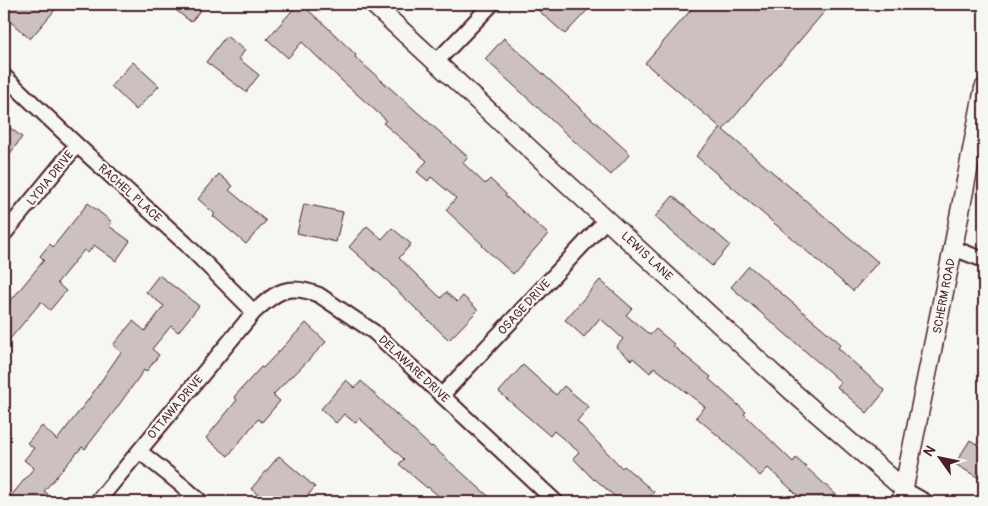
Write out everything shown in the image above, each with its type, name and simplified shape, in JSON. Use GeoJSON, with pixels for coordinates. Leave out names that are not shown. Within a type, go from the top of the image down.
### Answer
{"type":"FeatureCollection","features":[{"type":"Feature","properties":{"kind":"street","name":"LEWIS LANE"},"geometry":{"type":"LineString","coordinates":[[373,4],[607,219],[903,496],[926,502]]}},
{"type":"Feature","properties":{"kind":"street"},"geometry":{"type":"LineString","coordinates":[[436,62],[492,4]]}},
{"type":"Feature","properties":{"kind":"street","name":"RACHEL PLACE"},"geometry":{"type":"LineString","coordinates":[[4,76],[185,243],[254,312]]}},
{"type":"Feature","properties":{"kind":"street","name":"SCHERM ROAD"},"geometry":{"type":"LineString","coordinates":[[903,496],[954,248],[984,88]]}},
{"type":"Feature","properties":{"kind":"street","name":"LYDIA DRIVE"},"geometry":{"type":"LineString","coordinates":[[4,234],[77,145]]}},
{"type":"Feature","properties":{"kind":"street","name":"OSAGE DRIVE"},"geometry":{"type":"LineString","coordinates":[[442,395],[607,219]]}},
{"type":"Feature","properties":{"kind":"street"},"geometry":{"type":"LineString","coordinates":[[954,248],[984,260]]}},
{"type":"Feature","properties":{"kind":"street","name":"DELAWARE DRIVE"},"geometry":{"type":"LineString","coordinates":[[254,312],[269,298],[287,289],[319,295],[374,332],[556,502]]}},
{"type":"Feature","properties":{"kind":"street","name":"OTTAWA DRIVE"},"geometry":{"type":"LineString","coordinates":[[97,502],[254,312]]}},
{"type":"Feature","properties":{"kind":"street"},"geometry":{"type":"LineString","coordinates":[[139,451],[184,486],[201,502]]}},
{"type":"Feature","properties":{"kind":"building"},"geometry":{"type":"Polygon","coordinates":[[[4,4],[60,4],[30,39],[4,16],[4,4]]]}},
{"type":"Feature","properties":{"kind":"building"},"geometry":{"type":"Polygon","coordinates":[[[168,4],[205,4],[191,22],[168,4]]]}},
{"type":"Feature","properties":{"kind":"building"},"geometry":{"type":"Polygon","coordinates":[[[298,4],[301,4],[326,26],[356,55],[355,57],[468,157],[463,163],[485,184],[490,179],[506,194],[505,196],[548,234],[513,274],[446,210],[456,198],[431,177],[428,181],[417,172],[427,161],[383,123],[386,120],[302,42],[288,58],[267,39],[298,4]]]}},
{"type":"Feature","properties":{"kind":"building"},"geometry":{"type":"Polygon","coordinates":[[[531,4],[593,4],[565,34],[531,4]]]}},
{"type":"Feature","properties":{"kind":"building"},"geometry":{"type":"Polygon","coordinates":[[[696,4],[831,4],[723,130],[878,262],[853,291],[696,156],[721,128],[645,63],[696,4]]]}},
{"type":"Feature","properties":{"kind":"building"},"geometry":{"type":"Polygon","coordinates":[[[226,36],[245,50],[239,59],[259,75],[246,92],[206,62],[226,36]]]}},
{"type":"Feature","properties":{"kind":"building"},"geometry":{"type":"Polygon","coordinates":[[[504,38],[630,154],[611,175],[485,59],[504,38]]]}},
{"type":"Feature","properties":{"kind":"building"},"geometry":{"type":"Polygon","coordinates":[[[133,62],[159,86],[136,110],[111,86],[133,62]]]}},
{"type":"Feature","properties":{"kind":"building"},"geometry":{"type":"Polygon","coordinates":[[[4,123],[22,137],[4,162],[4,123]]]}},
{"type":"Feature","properties":{"kind":"building"},"geometry":{"type":"Polygon","coordinates":[[[219,174],[233,186],[229,190],[266,221],[246,244],[213,216],[215,214],[198,199],[219,174]]]}},
{"type":"Feature","properties":{"kind":"building"},"geometry":{"type":"Polygon","coordinates":[[[673,196],[730,245],[712,266],[655,217],[673,196]]]}},
{"type":"Feature","properties":{"kind":"building"},"geometry":{"type":"Polygon","coordinates":[[[88,203],[112,222],[109,226],[130,241],[116,261],[94,245],[88,253],[84,250],[57,283],[66,291],[50,310],[41,302],[4,346],[4,309],[44,260],[40,256],[50,244],[53,247],[88,203]]]}},
{"type":"Feature","properties":{"kind":"building"},"geometry":{"type":"Polygon","coordinates":[[[304,204],[343,212],[336,242],[297,233],[304,204]]]}},
{"type":"Feature","properties":{"kind":"building"},"geometry":{"type":"Polygon","coordinates":[[[367,226],[382,239],[392,228],[411,244],[399,258],[441,298],[446,292],[457,302],[463,296],[478,310],[449,340],[391,284],[349,247],[367,226]]]}},
{"type":"Feature","properties":{"kind":"building"},"geometry":{"type":"Polygon","coordinates":[[[749,266],[841,344],[838,348],[885,391],[867,413],[837,387],[841,382],[731,287],[749,266]]]}},
{"type":"Feature","properties":{"kind":"building"},"geometry":{"type":"Polygon","coordinates":[[[159,275],[199,306],[178,332],[171,326],[152,349],[159,355],[146,372],[144,370],[85,449],[82,447],[44,491],[48,494],[42,502],[6,502],[34,468],[24,460],[34,448],[27,443],[42,426],[57,440],[88,400],[121,352],[113,345],[133,321],[145,331],[164,306],[146,292],[159,275]]]}},
{"type":"Feature","properties":{"kind":"building"},"geometry":{"type":"Polygon","coordinates":[[[600,280],[632,308],[626,315],[650,335],[656,329],[674,344],[673,346],[711,377],[709,379],[746,412],[744,414],[793,462],[796,458],[844,502],[805,502],[768,468],[760,476],[696,417],[705,407],[654,367],[650,373],[633,358],[631,360],[616,347],[623,339],[600,318],[584,337],[565,320],[600,280]]]}},
{"type":"Feature","properties":{"kind":"building"},"geometry":{"type":"Polygon","coordinates":[[[306,323],[326,342],[273,395],[280,401],[262,422],[258,419],[228,456],[206,438],[237,400],[234,397],[261,367],[263,368],[306,323]]]}},
{"type":"Feature","properties":{"kind":"building"},"geometry":{"type":"Polygon","coordinates":[[[523,365],[556,395],[564,386],[589,407],[577,421],[622,468],[624,466],[654,492],[645,502],[621,502],[594,480],[573,458],[579,452],[554,431],[550,436],[499,392],[523,365]]]}},
{"type":"Feature","properties":{"kind":"building"},"geometry":{"type":"Polygon","coordinates":[[[346,380],[355,388],[361,381],[431,447],[495,502],[446,502],[399,464],[404,459],[359,418],[355,423],[344,414],[336,423],[321,409],[346,380]]]}},
{"type":"Feature","properties":{"kind":"building"},"geometry":{"type":"Polygon","coordinates":[[[970,440],[984,449],[984,481],[955,464],[970,440]]]}},
{"type":"Feature","properties":{"kind":"building"},"geometry":{"type":"Polygon","coordinates":[[[279,456],[315,487],[302,502],[267,502],[251,489],[279,456]]]}}]}
